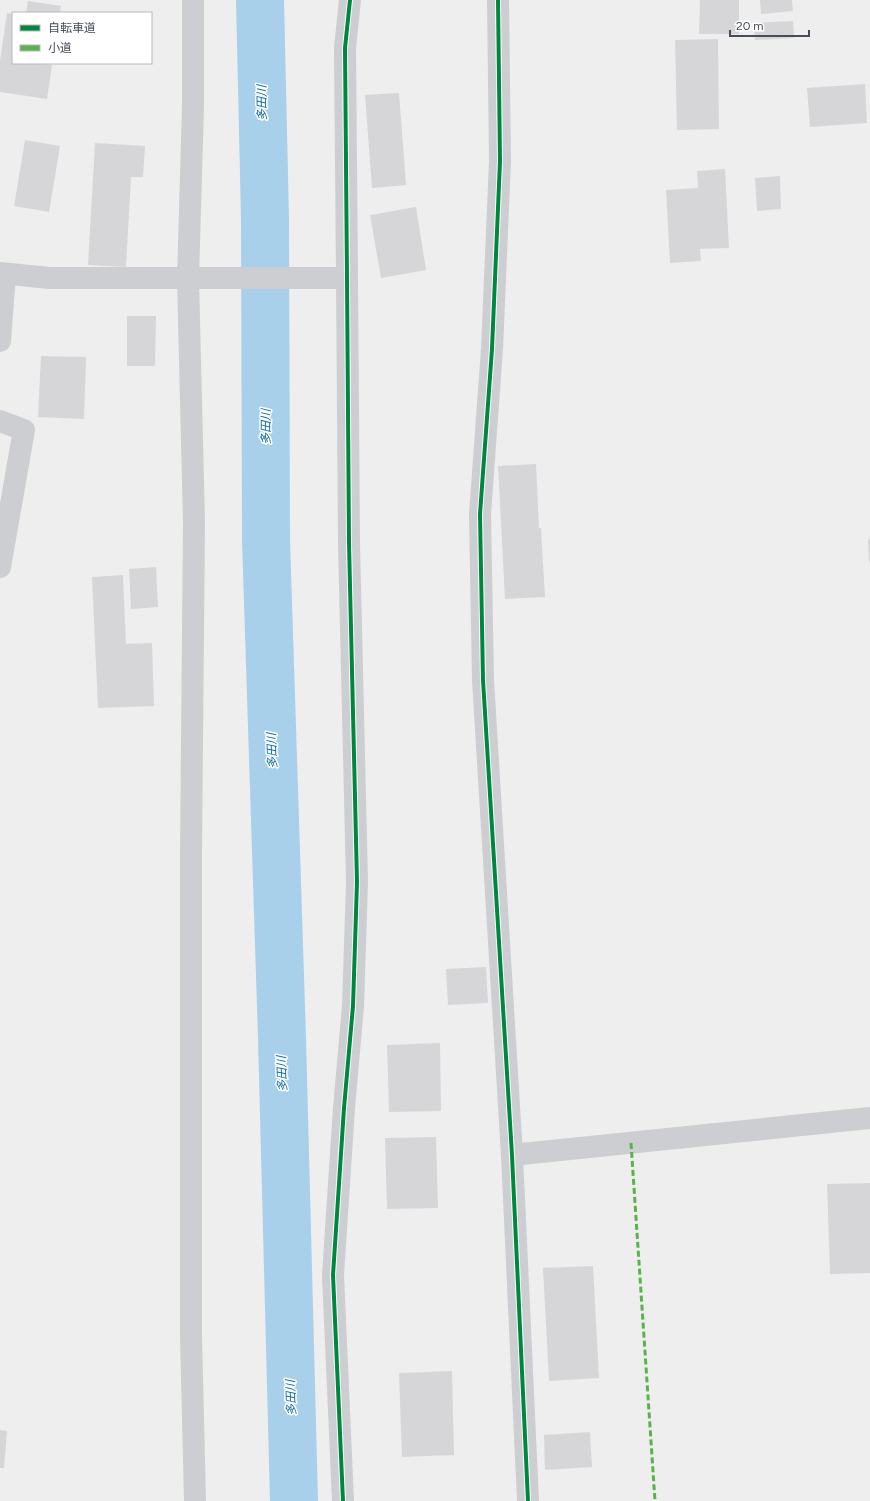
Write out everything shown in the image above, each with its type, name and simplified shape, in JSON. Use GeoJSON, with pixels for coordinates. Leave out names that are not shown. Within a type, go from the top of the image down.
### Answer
{"type":"FeatureCollection","features":[{"type":"Feature","properties":{"kind":"street"},"geometry":{"type":"LineString","coordinates":[[193,0],[194,522],[191,853],[191,1336],[195,1501]]}},
{"type":"Feature","properties":{"kind":"street"},"geometry":{"type":"LineString","coordinates":[[343,1501],[333,1275],[344,1108],[353,1006],[358,882],[341,278],[345,48],[350,0]]}},
{"type":"Feature","properties":{"kind":"street"},"geometry":{"type":"LineString","coordinates":[[498,0],[500,161],[492,349],[480,514],[483,680],[512,1155],[528,1501]]}},
{"type":"Feature","properties":{"kind":"street"},"geometry":{"type":"LineString","coordinates":[[0,341],[2,273],[49,278],[341,278]]}},
{"type":"Feature","properties":{"kind":"street"},"geometry":{"type":"LineString","coordinates":[[0,421],[24,430],[0,567]]}},
{"type":"Feature","properties":{"kind":"street"},"geometry":{"type":"LineString","coordinates":[[512,1155],[870,1118]]}},
{"type":"Feature","properties":{"kind":"building"},"geometry":{"type":"Polygon","coordinates":[[[700,0],[739,0],[739,34],[699,34],[700,0]]]}},
{"type":"Feature","properties":{"kind":"building"},"geometry":{"type":"Polygon","coordinates":[[[760,0],[792,0],[793,11],[761,14],[760,0]]]}},
{"type":"Feature","properties":{"kind":"building"},"geometry":{"type":"Polygon","coordinates":[[[28,1],[61,6],[60,12],[26,12],[28,1]]]}},
{"type":"Feature","properties":{"kind":"building"},"geometry":{"type":"Polygon","coordinates":[[[7,13],[12,14],[12,64],[52,65],[47,99],[0,92],[0,61],[7,13]]]}},
{"type":"Feature","properties":{"kind":"building"},"geometry":{"type":"Polygon","coordinates":[[[793,21],[794,38],[755,40],[754,23],[793,21]]]}},
{"type":"Feature","properties":{"kind":"building"},"geometry":{"type":"Polygon","coordinates":[[[718,39],[719,129],[677,130],[675,40],[718,39]]]}},
{"type":"Feature","properties":{"kind":"building"},"geometry":{"type":"Polygon","coordinates":[[[865,84],[867,123],[810,127],[807,88],[865,84]]]}},
{"type":"Feature","properties":{"kind":"building"},"geometry":{"type":"Polygon","coordinates":[[[399,93],[406,185],[372,188],[365,95],[399,93]]]}},
{"type":"Feature","properties":{"kind":"building"},"geometry":{"type":"Polygon","coordinates":[[[25,140],[60,146],[49,212],[14,206],[25,140]]]}},
{"type":"Feature","properties":{"kind":"building"},"geometry":{"type":"Polygon","coordinates":[[[95,143],[145,146],[143,177],[131,177],[126,267],[88,265],[95,143]]]}},
{"type":"Feature","properties":{"kind":"building"},"geometry":{"type":"Polygon","coordinates":[[[725,169],[729,248],[700,249],[701,261],[670,263],[666,190],[698,188],[697,171],[725,169]]]}},
{"type":"Feature","properties":{"kind":"building"},"geometry":{"type":"Polygon","coordinates":[[[780,176],[781,209],[757,211],[755,178],[780,176]]]}},
{"type":"Feature","properties":{"kind":"building"},"geometry":{"type":"Polygon","coordinates":[[[416,207],[426,270],[381,278],[370,215],[416,207]]]}},
{"type":"Feature","properties":{"kind":"building"},"geometry":{"type":"Polygon","coordinates":[[[127,316],[156,316],[155,366],[127,366],[127,316]]]}},
{"type":"Feature","properties":{"kind":"building"},"geometry":{"type":"Polygon","coordinates":[[[41,356],[86,357],[84,419],[38,417],[41,356]]]}},
{"type":"Feature","properties":{"kind":"building"},"geometry":{"type":"Polygon","coordinates":[[[536,464],[539,528],[541,528],[545,597],[505,599],[498,466],[536,464]]]}},
{"type":"Feature","properties":{"kind":"building"},"geometry":{"type":"Polygon","coordinates":[[[868,539],[870,539],[870,562],[869,562],[868,539]]]}},
{"type":"Feature","properties":{"kind":"building"},"geometry":{"type":"Polygon","coordinates":[[[156,567],[158,607],[131,609],[129,569],[156,567]]]}},
{"type":"Feature","properties":{"kind":"building"},"geometry":{"type":"Polygon","coordinates":[[[123,575],[126,644],[152,643],[154,706],[98,708],[92,577],[123,575]]]}},
{"type":"Feature","properties":{"kind":"building"},"geometry":{"type":"Polygon","coordinates":[[[486,967],[488,1003],[448,1005],[446,969],[486,967]]]}},
{"type":"Feature","properties":{"kind":"building"},"geometry":{"type":"Polygon","coordinates":[[[440,1043],[441,1111],[389,1112],[387,1045],[440,1043]]]}},
{"type":"Feature","properties":{"kind":"building"},"geometry":{"type":"Polygon","coordinates":[[[436,1137],[438,1208],[387,1209],[385,1138],[436,1137]]]}},
{"type":"Feature","properties":{"kind":"building"},"geometry":{"type":"Polygon","coordinates":[[[870,1183],[870,1273],[830,1274],[827,1184],[870,1183]]]}},
{"type":"Feature","properties":{"kind":"building"},"geometry":{"type":"Polygon","coordinates":[[[593,1266],[599,1378],[549,1381],[543,1268],[593,1266]]]}},
{"type":"Feature","properties":{"kind":"building"},"geometry":{"type":"Polygon","coordinates":[[[452,1371],[454,1455],[402,1457],[399,1373],[452,1371]]]}},
{"type":"Feature","properties":{"kind":"building"},"geometry":{"type":"Polygon","coordinates":[[[0,1430],[7,1431],[4,1468],[0,1468],[0,1430]]]}},
{"type":"Feature","properties":{"kind":"building"},"geometry":{"type":"Polygon","coordinates":[[[590,1432],[592,1467],[545,1470],[544,1435],[590,1432]]]}},
{"type":"Feature","properties":{"kind":"waterway","name":"多田川"},"geometry":{"type":"LineString","coordinates":[[260,0],[265,218],[266,540],[282,1038],[294,1501]]}},
{"type":"Feature","properties":{"kind":"marked path"},"geometry":{"type":"LineString","coordinates":[[631,1143],[655,1501]]}},
{"type":"Feature","properties":{"kind":"cycle path"},"geometry":{"type":"LineString","coordinates":[[343,1501],[333,1275],[344,1108],[353,1006],[357,882],[349,543],[345,48],[350,0]]}},
{"type":"Feature","properties":{"kind":"cycle path"},"geometry":{"type":"LineString","coordinates":[[498,0],[500,161],[492,349],[480,514],[483,680],[512,1155],[528,1501]]}}]}
